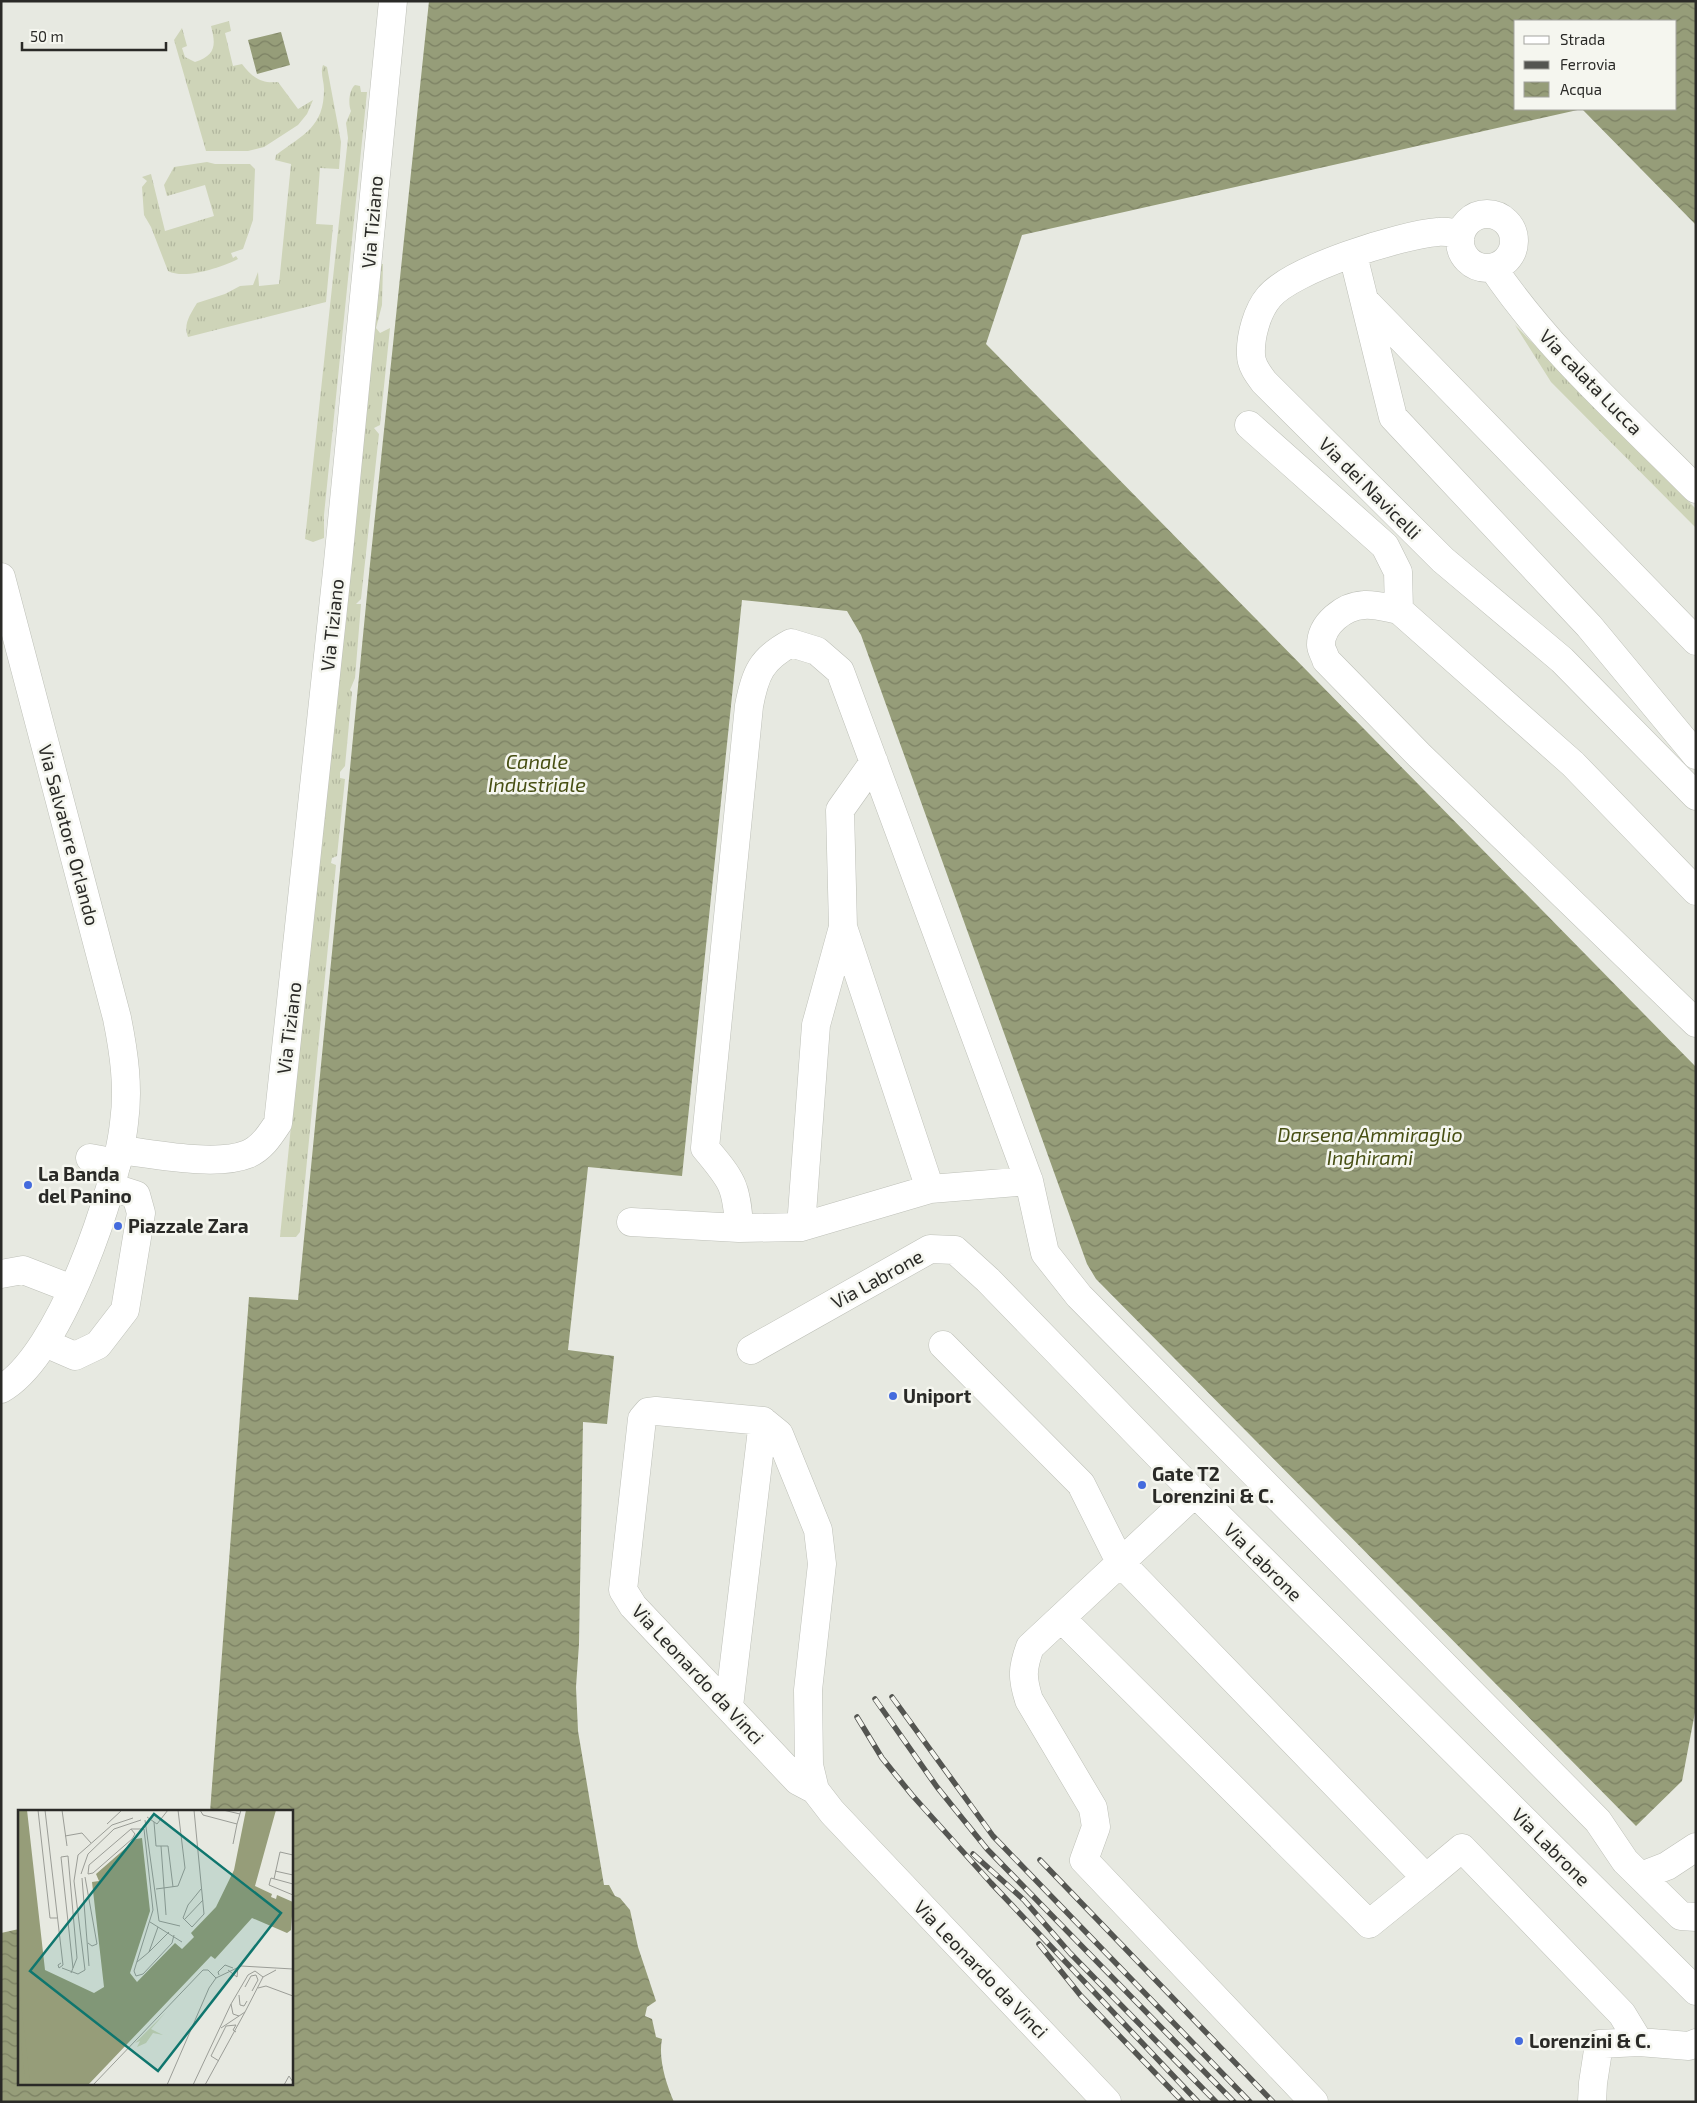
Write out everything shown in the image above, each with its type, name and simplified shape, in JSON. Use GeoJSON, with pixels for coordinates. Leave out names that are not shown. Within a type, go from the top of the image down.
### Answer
{"type":"FeatureCollection","features":[{"type":"Feature","properties":{"kind":"street","name":"Via Tiziano"},"geometry":{"type":"LineString","coordinates":[[116,1167],[167,1156],[188,1159],[236,1157],[250,1153],[269,1137],[278,1123],[333,610],[393,1]]}},
{"type":"Feature","properties":{"kind":"street"},"geometry":{"type":"LineString","coordinates":[[1489,213],[1500,216],[1508,223],[1514,235],[1514,246],[1508,258],[1502,264],[1493,268],[1477,266],[1467,260],[1460,247],[1460,234],[1466,223],[1478,215],[1489,213]]}},
{"type":"Feature","properties":{"kind":"street","name":"Via dei Navicelli"},"geometry":{"type":"LineString","coordinates":[[1460,234],[1439,231],[1406,238],[1353,254],[1307,272],[1284,284],[1269,297],[1256,322],[1251,355],[1255,370],[1264,382],[1443,560],[1562,660],[1696,796]]}},
{"type":"Feature","properties":{"kind":"street"},"geometry":{"type":"LineString","coordinates":[[1353,254],[1393,417],[1589,626],[1696,755]]}},
{"type":"Feature","properties":{"kind":"street","name":"Via calata Lucca"},"geometry":{"type":"LineString","coordinates":[[1493,268],[1515,301],[1543,334],[1696,489]]}},
{"type":"Feature","properties":{"kind":"street"},"geometry":{"type":"LineString","coordinates":[[1364,300],[1696,641]]}},
{"type":"Feature","properties":{"kind":"street"},"geometry":{"type":"LineString","coordinates":[[1249,425],[1385,546],[1398,572],[1399,610]]}},
{"type":"Feature","properties":{"kind":"street","name":"Via Salvatore Orlando"},"geometry":{"type":"LineString","coordinates":[[1,577],[117,1018],[125,1061],[126,1095],[116,1167]]}},
{"type":"Feature","properties":{"kind":"street"},"geometry":{"type":"LineString","coordinates":[[1696,891],[1573,764],[1399,610],[1364,605],[1348,608],[1334,619],[1323,633],[1321,646],[1326,660],[1419,755],[1696,1023]]}},
{"type":"Feature","properties":{"kind":"street"},"geometry":{"type":"LineString","coordinates":[[739,1228],[738,1202],[730,1178],[705,1148],[749,706],[754,678],[774,652],[791,643],[818,652],[840,671],[1029,1182],[1045,1253],[1079,1296],[1598,1821],[1626,1861],[1681,1916],[1696,1917]]}},
{"type":"Feature","properties":{"kind":"street"},"geometry":{"type":"LineString","coordinates":[[801,1227],[816,1026],[843,927],[840,810],[874,762]]}},
{"type":"Feature","properties":{"kind":"street"},"geometry":{"type":"LineString","coordinates":[[843,927],[930,1190]]}},
{"type":"Feature","properties":{"kind":"street"},"geometry":{"type":"LineString","coordinates":[[45,1343],[75,1356],[98,1345],[125,1310],[141,1213],[136,1195],[116,1167],[90,1158]]}},
{"type":"Feature","properties":{"kind":"street"},"geometry":{"type":"LineString","coordinates":[[4,1385],[33,1361],[45,1343],[92,1243],[116,1167]]}},
{"type":"Feature","properties":{"kind":"street"},"geometry":{"type":"LineString","coordinates":[[631,1222],[739,1228],[801,1227],[930,1190],[1029,1182]]}},
{"type":"Feature","properties":{"kind":"street","name":"Via Labrone"},"geometry":{"type":"LineString","coordinates":[[752,1350],[930,1249],[955,1250],[988,1280],[1195,1493],[1696,1991]]}},
{"type":"Feature","properties":{"kind":"street"},"geometry":{"type":"LineString","coordinates":[[1,1274],[23,1270],[72,1289]]}},
{"type":"Feature","properties":{"kind":"street"},"geometry":{"type":"LineString","coordinates":[[943,1345],[1081,1484],[1120,1562],[1426,1878]]}},
{"type":"Feature","properties":{"kind":"street","name":"Via Leonardo da Vinci"},"geometry":{"type":"LineString","coordinates":[[815,1790],[798,1781],[633,1606],[623,1590],[642,1420],[648,1412],[656,1411],[763,1421],[779,1434],[818,1530],[822,1564],[808,1690],[809,1765],[815,1790],[832,1812],[1107,2102]]}},
{"type":"Feature","properties":{"kind":"street"},"geometry":{"type":"LineString","coordinates":[[729,1706],[763,1421]]}},
{"type":"Feature","properties":{"kind":"street"},"geometry":{"type":"LineString","coordinates":[[1195,1493],[1030,1646],[1024,1664],[1022,1680],[1029,1700],[1093,1808],[1096,1827],[1084,1860],[1314,2102]]}},
{"type":"Feature","properties":{"kind":"street"},"geometry":{"type":"LineString","coordinates":[[1061,1618],[1369,1924],[1462,1848],[1622,2014],[1639,2042]]}},
{"type":"Feature","properties":{"kind":"street"},"geometry":{"type":"LineString","coordinates":[[1641,1876],[1667,1866],[1696,1847]]}},
{"type":"Feature","properties":{"kind":"street"},"geometry":{"type":"LineString","coordinates":[[1592,2102],[1599,2044],[1639,2042],[1689,2046],[1696,2043]]}},
{"type":"Feature","properties":{"kind":"green space"},"geometry":{"type":"Polygon","coordinates":[[[229,21],[231,31],[225,33],[233,66],[242,64],[257,79],[267,82],[278,82],[298,109],[313,100],[307,114],[298,125],[264,147],[248,151],[206,151],[174,40],[182,28],[187,46],[182,48],[185,57],[195,62],[207,56],[213,49],[214,39],[211,26],[229,21]]]}},
{"type":"Feature","properties":{"kind":"green space"},"geometry":{"type":"Polygon","coordinates":[[[323,65],[327,67],[341,142],[339,169],[320,168],[316,224],[333,225],[326,302],[188,337],[187,324],[197,303],[225,294],[240,286],[253,285],[258,272],[259,286],[279,284],[291,164],[275,160],[276,155],[303,135],[316,121],[323,102],[323,65]]]}},
{"type":"Feature","properties":{"kind":"green space"},"geometry":{"type":"Polygon","coordinates":[[[355,85],[360,86],[361,92],[367,92],[324,515],[324,538],[313,542],[305,539],[348,138],[346,123],[351,111],[350,94],[355,85]]]}},
{"type":"Feature","properties":{"kind":"green space"},"geometry":{"type":"Polygon","coordinates":[[[207,162],[215,164],[250,164],[255,169],[253,220],[243,249],[231,253],[233,258],[236,256],[238,259],[223,266],[184,274],[168,271],[151,227],[144,215],[142,187],[147,181],[142,177],[151,174],[165,231],[214,216],[205,185],[167,196],[164,185],[174,167],[207,162]]]}},
{"type":"Feature","properties":{"kind":"green space"},"geometry":{"type":"Polygon","coordinates":[[[383,264],[382,305],[376,328],[380,333],[390,328],[380,425],[374,428],[379,434],[361,599],[356,604],[361,604],[355,678],[350,690],[352,692],[345,766],[340,772],[340,778],[345,779],[337,856],[332,858],[331,863],[336,865],[300,1232],[296,1237],[280,1237],[376,268],[383,264]]]}},
{"type":"Feature","properties":{"kind":"green space"},"geometry":{"type":"Polygon","coordinates":[[[1515,325],[1696,509],[1696,528],[1551,382],[1515,325]]]}},
{"type":"Feature","properties":{"kind":"water"},"geometry":{"type":"Polygon","coordinates":[[[429,1],[1696,1],[1696,225],[1583,110],[1677,110],[1677,20],[1514,20],[1514,110],[1578,110],[1022,235],[986,344],[1696,1067],[1696,1707],[1682,1781],[1636,1826],[1096,1279],[1087,1264],[861,635],[847,611],[742,600],[682,1176],[588,1167],[568,1350],[614,1356],[607,1424],[583,1422],[579,1644],[576,1687],[578,1731],[604,1885],[609,1885],[615,1896],[620,1898],[630,1910],[638,1947],[656,2001],[647,2007],[645,2016],[652,2019],[656,2037],[662,2039],[661,2054],[664,2071],[674,2102],[1,2102],[1,1933],[18,1929],[18,2086],[292,2086],[292,1810],[210,1810],[249,1297],[298,1300],[370,564],[429,1]]]}},
{"type":"Feature","properties":{"kind":"water"},"geometry":{"type":"Polygon","coordinates":[[[281,32],[290,65],[257,74],[248,40],[281,32]]]}},
{"type":"Feature","properties":{"kind":"railway"},"geometry":{"type":"LineString","coordinates":[[892,1697],[993,1836],[1250,2102]]}},
{"type":"Feature","properties":{"kind":"railway"},"geometry":{"type":"LineString","coordinates":[[875,1699],[937,1787],[987,1849],[1234,2102]]}},
{"type":"Feature","properties":{"kind":"railway"},"geometry":{"type":"LineString","coordinates":[[857,1717],[882,1758],[912,1795],[991,1883],[1198,2102]]}},
{"type":"Feature","properties":{"kind":"railway"},"geometry":{"type":"LineString","coordinates":[[973,1854],[1024,1900],[1070,1953],[1216,2102]]}},
{"type":"Feature","properties":{"kind":"railway"},"geometry":{"type":"LineString","coordinates":[[1040,1860],[1273,2102]]}},
{"type":"Feature","properties":{"kind":"railway"},"geometry":{"type":"LineString","coordinates":[[1039,1944],[1081,1996],[1183,2102]]}},
{"type":"Feature","properties":{"kind":"place","name":"La Banda del Panino"},"geometry":{"type":"Point","coordinates":[28,1185]}},
{"type":"Feature","properties":{"kind":"place","name":"Piazzale Zara"},"geometry":{"type":"Point","coordinates":[118,1226]}},
{"type":"Feature","properties":{"kind":"place","name":"Uniport"},"geometry":{"type":"Point","coordinates":[893,1396]}},
{"type":"Feature","properties":{"kind":"place","name":"Gate T2 Lorenzini & C."},"geometry":{"type":"Point","coordinates":[1142,1485]}},
{"type":"Feature","properties":{"kind":"place","name":"Lorenzini & C."},"geometry":{"type":"Point","coordinates":[1519,2041]}},
{"type":"Feature","properties":{"kind":"water label","name":"Canale Industriale"},"geometry":{"type":"Point","coordinates":[537,774]}},
{"type":"Feature","properties":{"kind":"water label","name":"Darsena Ammiraglio Inghirami"},"geometry":{"type":"Point","coordinates":[1370,1146]}}]}
